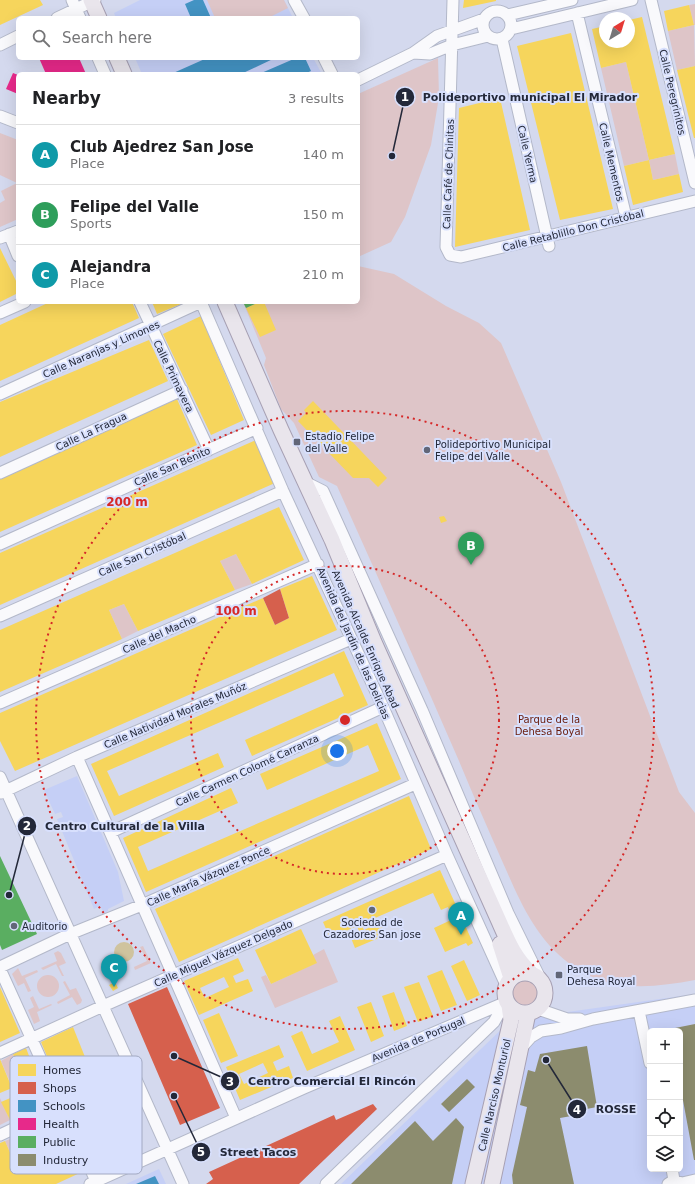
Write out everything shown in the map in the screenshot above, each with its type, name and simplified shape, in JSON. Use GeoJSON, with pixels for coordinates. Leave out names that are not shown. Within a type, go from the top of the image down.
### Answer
{"type":"FeatureCollection","features":[{"type":"Feature","properties":{"kind":"main road"},"geometry":{"type":"LineString","coordinates":[[85,4],[91,16]]}},
{"type":"Feature","properties":{"kind":"main road"},"geometry":{"type":"LineString","coordinates":[[85,4],[97,16]]}},
{"type":"Feature","properties":{"kind":"main road"},"geometry":{"type":"LineString","coordinates":[[111,60],[115,72]]}},
{"type":"Feature","properties":{"kind":"main road"},"geometry":{"type":"LineString","coordinates":[[118,60],[123,72]]}},
{"type":"Feature","properties":{"kind":"main road","name":"Avenida Alcalde Enrique Abad"},"geometry":{"type":"LineString","coordinates":[[219,304],[486,909],[507,961],[509,981]]}},
{"type":"Feature","properties":{"kind":"main road","name":"Avenida Alcalde Enrique Abad"},"geometry":{"type":"LineString","coordinates":[[226,304],[498,919],[514,953],[521,964],[536,976]]}},
{"type":"Feature","properties":{"kind":"main road"},"geometry":{"type":"LineString","coordinates":[[518,973],[536,976],[546,992],[542,1004],[533,1011],[514,1010],[507,1003],[505,996],[509,981],[518,973]]}},
{"type":"Feature","properties":{"kind":"main road","name":"Calle Narciso Monturiol"},"geometry":{"type":"LineString","coordinates":[[473,1184],[511,1020],[507,1003]]}},
{"type":"Feature","properties":{"kind":"main road","name":"Calle Narciso Monturiol"},"geometry":{"type":"LineString","coordinates":[[492,1184],[521,1048],[533,1011]]}},
{"type":"Feature","properties":{"kind":"street"},"geometry":{"type":"LineString","coordinates":[[294,0],[303,16]]}},
{"type":"Feature","properties":{"kind":"street"},"geometry":{"type":"LineString","coordinates":[[452,30],[453,0]]}},
{"type":"Feature","properties":{"kind":"street"},"geometry":{"type":"LineString","coordinates":[[508,16],[572,0]]}},
{"type":"Feature","properties":{"kind":"street"},"geometry":{"type":"LineString","coordinates":[[511,29],[632,0]]}},
{"type":"Feature","properties":{"kind":"street","name":"Calle Peregrinitos"},"geometry":{"type":"LineString","coordinates":[[651,0],[695,183]]}},
{"type":"Feature","properties":{"kind":"street"},"geometry":{"type":"LineString","coordinates":[[61,16],[85,4]]}},
{"type":"Feature","properties":{"kind":"street"},"geometry":{"type":"LineString","coordinates":[[360,79],[413,53],[437,36],[484,19],[491,12],[500,11],[508,16],[510,19],[510,33],[502,39],[492,39],[483,28],[484,19]]}},
{"type":"Feature","properties":{"kind":"street","name":"Calle Mementos"},"geometry":{"type":"LineString","coordinates":[[577,13],[626,217]]}},
{"type":"Feature","properties":{"kind":"street","name":"Calle Café de Chinitas"},"geometry":{"type":"LineString","coordinates":[[450,255],[446,247],[452,30]]}},
{"type":"Feature","properties":{"kind":"street"},"geometry":{"type":"LineString","coordinates":[[413,53],[430,54],[452,45],[488,36]]}},
{"type":"Feature","properties":{"kind":"street"},"geometry":{"type":"LineString","coordinates":[[0,45],[16,37]]}},
{"type":"Feature","properties":{"kind":"street","name":"Calle Yerma"},"geometry":{"type":"LineString","coordinates":[[502,39],[548,241]]}},
{"type":"Feature","properties":{"kind":"street"},"geometry":{"type":"LineString","coordinates":[[99,60],[104,72]]}},
{"type":"Feature","properties":{"kind":"street"},"geometry":{"type":"LineString","coordinates":[[325,60],[331,72]]}},
{"type":"Feature","properties":{"kind":"street"},"geometry":{"type":"LineString","coordinates":[[0,116],[16,122]]}},
{"type":"Feature","properties":{"kind":"street","name":"Calle Retablillo Don Cristóbal"},"geometry":{"type":"LineString","coordinates":[[450,255],[461,257],[548,241],[626,217],[695,200]]}},
{"type":"Feature","properties":{"kind":"street"},"geometry":{"type":"LineString","coordinates":[[9,234],[16,251]]}},
{"type":"Feature","properties":{"kind":"street"},"geometry":{"type":"LineString","coordinates":[[0,313],[20,304]]}},
{"type":"Feature","properties":{"kind":"street","name":"Calle Primavera"},"geometry":{"type":"LineString","coordinates":[[141,304],[150,327],[182,390],[209,450]]}},
{"type":"Feature","properties":{"kind":"street","name":"Calle Naranjas y Limones"},"geometry":{"type":"LineString","coordinates":[[0,394],[150,327],[197,304]]}},
{"type":"Feature","properties":{"kind":"street","name":"Avenida del Jardín de las Delicias"},"geometry":{"type":"LineString","coordinates":[[202,304],[257,428],[283,491],[318,564],[383,708],[447,855],[509,981]]}},
{"type":"Feature","properties":{"kind":"street","name":"Calle La Fragua"},"geometry":{"type":"LineString","coordinates":[[0,473],[182,390]]}},
{"type":"Feature","properties":{"kind":"street","name":"Calle San Benito"},"geometry":{"type":"LineString","coordinates":[[0,544],[257,428]]}},
{"type":"Feature","properties":{"kind":"street","name":"Calle San Cristóbal"},"geometry":{"type":"LineString","coordinates":[[0,616],[283,491]]}},
{"type":"Feature","properties":{"kind":"street","name":"Calle del Macho"},"geometry":{"type":"LineString","coordinates":[[0,703],[318,564]]}},
{"type":"Feature","properties":{"kind":"street","name":"Calle Natividad Morales Muñóz"},"geometry":{"type":"LineString","coordinates":[[3,792],[77,757],[351,639]]}},
{"type":"Feature","properties":{"kind":"street","name":"Calle Carmen Colomé Carranza"},"geometry":{"type":"LineString","coordinates":[[111,832],[383,708]]}},
{"type":"Feature","properties":{"kind":"street"},"geometry":{"type":"LineString","coordinates":[[77,757],[111,832],[172,976],[236,1118]]}},
{"type":"Feature","properties":{"kind":"street"},"geometry":{"type":"LineString","coordinates":[[0,777],[3,792],[125,1056]]}},
{"type":"Feature","properties":{"kind":"street","name":"Calle María Vázquez Ponce"},"geometry":{"type":"LineString","coordinates":[[0,968],[70,934],[142,905],[415,784]]}},
{"type":"Feature","properties":{"kind":"street","name":"Calle Miguel Vázquez Delgado"},"geometry":{"type":"LineString","coordinates":[[0,1053],[103,1006],[447,855]]}},
{"type":"Feature","properties":{"kind":"street"},"geometry":{"type":"LineString","coordinates":[[0,968],[40,1056]]}},
{"type":"Feature","properties":{"kind":"street"},"geometry":{"type":"LineString","coordinates":[[521,1048],[531,1037],[541,1031],[561,1028],[593,1019],[695,1000]]}},
{"type":"Feature","properties":{"kind":"street"},"geometry":{"type":"LineString","coordinates":[[326,1184],[494,1022],[507,1003]]}},
{"type":"Feature","properties":{"kind":"street","name":"Avenida de Portugal"},"geometry":{"type":"LineString","coordinates":[[142,1160],[236,1118],[507,1003]]}},
{"type":"Feature","properties":{"kind":"street"},"geometry":{"type":"LineString","coordinates":[[533,1011],[566,1019],[593,1019]]}},
{"type":"Feature","properties":{"kind":"street"},"geometry":{"type":"LineString","coordinates":[[639,1011],[647,1049]]}},
{"type":"Feature","properties":{"kind":"street"},"geometry":{"type":"LineString","coordinates":[[142,1093],[183,1184]]}},
{"type":"Feature","properties":{"kind":"street"},"geometry":{"type":"LineString","coordinates":[[0,1135],[10,1130]]}},
{"type":"Feature","properties":{"kind":"street"},"geometry":{"type":"LineString","coordinates":[[673,1172],[677,1183],[695,1180]]}},
{"type":"Feature","properties":{"kind":"street","name":"Avenida de Portugal"},"geometry":{"type":"LineString","coordinates":[[93,1183],[113,1174]]}},
{"type":"Feature","properties":{"kind":"shaded area"},"geometry":{"type":"Polygon","coordinates":[[[140,0],[284,0],[292,16],[115,16],[114,13],[140,0]]]}},
{"type":"Feature","properties":{"kind":"shaded area"},"geometry":{"type":"Polygon","coordinates":[[[136,60],[314,60],[321,72],[141,72],[136,60]]]}},
{"type":"Feature","properties":{"kind":"shaded area"},"geometry":{"type":"Polygon","coordinates":[[[77,776],[118,872],[124,901],[108,909],[108,911],[104,913],[100,906],[94,909],[57,819],[63,817],[61,812],[55,814],[44,790],[77,776]]]}},
{"type":"Feature","properties":{"kind":"shaded area"},"geometry":{"type":"Polygon","coordinates":[[[124,942],[131,945],[134,952],[131,959],[124,962],[117,959],[114,952],[117,945],[124,942]]]}},
{"type":"Feature","properties":{"kind":"shaded area"},"geometry":{"type":"Polygon","coordinates":[[[695,994],[695,1184],[341,1184],[511,1020],[695,994]]]}},
{"type":"Feature","properties":{"kind":"shaded area"},"geometry":{"type":"Polygon","coordinates":[[[159,1169],[166,1184],[126,1184],[159,1169]]]}},
{"type":"Feature","properties":{"kind":"green space"},"geometry":{"type":"Polygon","coordinates":[[[207,0],[284,0],[288,8],[272,16],[214,16],[207,0]]]}},
{"type":"Feature","properties":{"kind":"green space"},"geometry":{"type":"Polygon","coordinates":[[[695,4],[695,25],[689,5],[695,4]]]}},
{"type":"Feature","properties":{"kind":"green space"},"geometry":{"type":"Polygon","coordinates":[[[694,25],[695,66],[677,70],[668,31],[694,25]]]}},
{"type":"Feature","properties":{"kind":"green space"},"geometry":{"type":"Polygon","coordinates":[[[438,58],[439,97],[431,145],[405,217],[391,242],[360,256],[360,93],[438,58]]]}},
{"type":"Feature","properties":{"kind":"green space"},"geometry":{"type":"Polygon","coordinates":[[[626,62],[649,160],[624,166],[601,68],[626,62]]]}},
{"type":"Feature","properties":{"kind":"green space"},"geometry":{"type":"Polygon","coordinates":[[[0,133],[16,139],[16,183],[0,175],[0,133]]]}},
{"type":"Feature","properties":{"kind":"green space"},"geometry":{"type":"Polygon","coordinates":[[[675,154],[679,174],[653,180],[649,160],[675,154]]]}},
{"type":"Feature","properties":{"kind":"green space"},"geometry":{"type":"Polygon","coordinates":[[[16,184],[16,220],[0,227],[0,203],[5,200],[1,191],[16,184]]]}},
{"type":"Feature","properties":{"kind":"green space","name":"Parque de la Dehesa Boyal"},"geometry":{"type":"Polygon","coordinates":[[[360,266],[394,274],[446,306],[479,323],[501,343],[561,482],[679,792],[695,813],[695,980],[662,985],[631,986],[600,980],[570,964],[547,943],[538,931],[522,905],[509,877],[429,692],[337,486],[319,477],[294,423],[281,409],[264,365],[266,358],[244,304],[360,304],[360,266]]]}},
{"type":"Feature","properties":{"kind":"green space"},"geometry":{"type":"Polygon","coordinates":[[[236,554],[252,584],[235,590],[220,561],[236,554]]]}},
{"type":"Feature","properties":{"kind":"green space"},"geometry":{"type":"Polygon","coordinates":[[[124,604],[138,631],[122,639],[109,610],[124,604]]]}},
{"type":"Feature","properties":{"kind":"green space"},"geometry":{"type":"Polygon","coordinates":[[[143,946],[151,963],[135,970],[134,967],[147,961],[140,947],[143,946]]]}},
{"type":"Feature","properties":{"kind":"green space"},"geometry":{"type":"Polygon","coordinates":[[[324,949],[338,982],[275,1008],[261,977],[266,975],[271,984],[316,963],[313,955],[324,949]]]}},
{"type":"Feature","properties":{"kind":"green space"},"geometry":{"type":"Polygon","coordinates":[[[58,951],[61,953],[66,963],[59,966],[64,976],[62,976],[56,964],[43,970],[41,968],[57,961],[54,953],[58,951]]]}},
{"type":"Feature","properties":{"kind":"green space"},"geometry":{"type":"Polygon","coordinates":[[[18,968],[22,976],[37,970],[38,972],[25,978],[31,991],[28,992],[24,983],[18,986],[12,974],[18,968]]]}},
{"type":"Feature","properties":{"kind":"green space"},"geometry":{"type":"Polygon","coordinates":[[[48,975],[56,978],[59,986],[56,994],[48,997],[40,994],[37,986],[40,978],[48,975]]]}},
{"type":"Feature","properties":{"kind":"green space"},"geometry":{"type":"Polygon","coordinates":[[[525,977],[535,981],[539,991],[535,1001],[525,1005],[515,1001],[511,991],[515,981],[525,977]]]}},
{"type":"Feature","properties":{"kind":"green space"},"geometry":{"type":"Polygon","coordinates":[[[65,981],[70,990],[76,988],[82,1000],[81,1003],[77,1005],[72,997],[58,1004],[57,1002],[70,995],[63,982],[65,981]]]}},
{"type":"Feature","properties":{"kind":"green space"},"geometry":{"type":"Polygon","coordinates":[[[33,996],[39,1009],[51,1004],[52,1005],[37,1012],[40,1021],[34,1024],[28,1010],[34,1007],[30,998],[33,996]]]}},
{"type":"Feature","properties":{"kind":"green space"},"geometry":{"type":"Polygon","coordinates":[[[13,1054],[14,1056],[10,1056],[10,1082],[1,1061],[13,1054]]]}},
{"type":"Feature","properties":{"kind":"green space"},"geometry":{"type":"Polygon","coordinates":[[[0,1098],[10,1120],[0,1125],[0,1098]]]}},
{"type":"Feature","properties":{"kind":"green space"},"geometry":{"type":"Polygon","coordinates":[[[10,1139],[10,1153],[5,1141],[10,1139]]]}},
{"type":"Feature","properties":{"kind":"building: Homes"},"geometry":{"type":"Polygon","coordinates":[[[0,0],[40,0],[43,5],[19,16],[16,16],[16,18],[0,25],[0,0]]]}},
{"type":"Feature","properties":{"kind":"building: Homes"},"geometry":{"type":"Polygon","coordinates":[[[464,0],[496,0],[496,1],[463,8],[464,0]]]}},
{"type":"Feature","properties":{"kind":"building: Homes"},"geometry":{"type":"Polygon","coordinates":[[[689,5],[694,25],[668,31],[664,11],[689,5]]]}},
{"type":"Feature","properties":{"kind":"building: Homes"},"geometry":{"type":"Polygon","coordinates":[[[642,17],[675,154],[649,160],[626,62],[601,68],[592,29],[599,27],[599,48],[635,48],[635,19],[642,17]]]}},
{"type":"Feature","properties":{"kind":"building: Homes"},"geometry":{"type":"Polygon","coordinates":[[[571,33],[613,209],[560,220],[517,46],[571,33]]]}},
{"type":"Feature","properties":{"kind":"building: Homes"},"geometry":{"type":"Polygon","coordinates":[[[695,66],[695,138],[694,138],[677,70],[695,66]]]}},
{"type":"Feature","properties":{"kind":"building: Homes"},"geometry":{"type":"Polygon","coordinates":[[[500,98],[530,230],[455,247],[459,108],[500,98]]]}},
{"type":"Feature","properties":{"kind":"building: Homes"},"geometry":{"type":"Polygon","coordinates":[[[649,160],[653,180],[679,174],[683,192],[633,205],[624,166],[649,160]]]}},
{"type":"Feature","properties":{"kind":"building: Homes"},"geometry":{"type":"Polygon","coordinates":[[[0,248],[16,281],[16,294],[0,302],[0,248]]]}},
{"type":"Feature","properties":{"kind":"building: Homes"},"geometry":{"type":"Polygon","coordinates":[[[46,304],[133,304],[139,318],[0,381],[0,325],[46,304]]]}},
{"type":"Feature","properties":{"kind":"building: Homes"},"geometry":{"type":"Polygon","coordinates":[[[153,304],[181,304],[157,314],[153,304]]]}},
{"type":"Feature","properties":{"kind":"building: Homes"},"geometry":{"type":"Polygon","coordinates":[[[255,304],[265,304],[276,330],[260,337],[246,308],[255,304]]]}},
{"type":"Feature","properties":{"kind":"building: Homes"},"geometry":{"type":"Polygon","coordinates":[[[201,316],[244,420],[211,435],[163,334],[201,316]]]}},
{"type":"Feature","properties":{"kind":"building: Homes"},"geometry":{"type":"Polygon","coordinates":[[[149,340],[168,381],[0,457],[0,402],[149,340]]]}},
{"type":"Feature","properties":{"kind":"building: Homes"},"geometry":{"type":"Polygon","coordinates":[[[177,399],[197,445],[0,532],[0,477],[177,399]]]}},
{"type":"Feature","properties":{"kind":"building: Homes"},"geometry":{"type":"Polygon","coordinates":[[[313,401],[387,478],[378,487],[369,478],[353,478],[298,421],[306,413],[304,410],[313,401]]]}},
{"type":"Feature","properties":{"kind":"building: Homes"},"geometry":{"type":"Polygon","coordinates":[[[256,440],[275,483],[0,605],[0,553],[256,440]]]}},
{"type":"Feature","properties":{"kind":"building: Homes"},"geometry":{"type":"Polygon","coordinates":[[[279,507],[304,560],[252,584],[236,554],[220,561],[235,590],[138,631],[124,604],[109,610],[122,639],[0,692],[0,630],[279,507]]]}},
{"type":"Feature","properties":{"kind":"building: Homes"},"geometry":{"type":"Polygon","coordinates":[[[444,516],[447,521],[441,523],[439,517],[444,516]]]}},
{"type":"Feature","properties":{"kind":"building: Homes"},"geometry":{"type":"Polygon","coordinates":[[[312,576],[337,630],[15,771],[0,741],[0,713],[263,598],[275,625],[289,618],[280,589],[312,576]]]}},
{"type":"Feature","properties":{"kind":"building: Homes"},"geometry":{"type":"Polygon","coordinates":[[[344,651],[368,705],[252,756],[245,740],[344,696],[334,673],[107,771],[119,796],[218,753],[224,767],[114,816],[91,764],[344,651]]]}},
{"type":"Feature","properties":{"kind":"building: Homes"},"geometry":{"type":"Polygon","coordinates":[[[377,723],[401,779],[146,892],[123,838],[231,788],[238,803],[138,847],[148,871],[379,771],[368,745],[267,790],[260,774],[377,723]]]}},
{"type":"Feature","properties":{"kind":"building: Homes"},"geometry":{"type":"Polygon","coordinates":[[[409,796],[431,849],[179,962],[155,909],[409,796]]]}},
{"type":"Feature","properties":{"kind":"building: Homes","name":"Sociedad de Cazadores San jose"},"geometry":{"type":"Polygon","coordinates":[[[440,870],[473,943],[468,946],[466,943],[445,952],[434,928],[453,919],[448,907],[441,910],[433,893],[361,924],[364,930],[381,922],[386,935],[355,948],[351,938],[360,934],[357,926],[330,938],[323,922],[440,870]]]}},
{"type":"Feature","properties":{"kind":"building: Homes"},"geometry":{"type":"Polygon","coordinates":[[[301,929],[317,963],[271,984],[255,950],[301,929]]]}},
{"type":"Feature","properties":{"kind":"building: Homes"},"geometry":{"type":"Polygon","coordinates":[[[238,958],[244,971],[233,976],[236,983],[248,979],[253,991],[199,1015],[184,981],[238,958]],[[224,977],[200,988],[205,998],[229,987],[224,977]]]}},
{"type":"Feature","properties":{"kind":"building: Homes"},"geometry":{"type":"Polygon","coordinates":[[[464,960],[480,995],[467,1001],[451,966],[464,960]]]}},
{"type":"Feature","properties":{"kind":"building: Homes"},"geometry":{"type":"Polygon","coordinates":[[[442,970],[457,1005],[441,1011],[427,976],[442,970]]]}},
{"type":"Feature","properties":{"kind":"building: Homes"},"geometry":{"type":"Polygon","coordinates":[[[115,982],[118,988],[113,991],[109,985],[115,982]]]}},
{"type":"Feature","properties":{"kind":"building: Homes"},"geometry":{"type":"Polygon","coordinates":[[[419,982],[433,1016],[418,1022],[404,987],[419,982]]]}},
{"type":"Feature","properties":{"kind":"building: Homes"},"geometry":{"type":"Polygon","coordinates":[[[0,987],[20,1033],[0,1042],[0,987]]]}},
{"type":"Feature","properties":{"kind":"building: Homes"},"geometry":{"type":"Polygon","coordinates":[[[394,992],[407,1026],[394,1031],[382,996],[394,992]]]}},
{"type":"Feature","properties":{"kind":"building: Homes"},"geometry":{"type":"Polygon","coordinates":[[[371,1002],[384,1036],[371,1042],[357,1007],[371,1002]]]}},
{"type":"Feature","properties":{"kind":"building: Homes"},"geometry":{"type":"Polygon","coordinates":[[[219,1013],[238,1056],[221,1063],[203,1020],[219,1013]]]}},
{"type":"Feature","properties":{"kind":"building: Homes"},"geometry":{"type":"Polygon","coordinates":[[[340,1016],[355,1050],[307,1071],[291,1036],[302,1031],[312,1054],[339,1042],[329,1021],[340,1016]]]}},
{"type":"Feature","properties":{"kind":"building: Homes"},"geometry":{"type":"Polygon","coordinates":[[[73,1027],[85,1056],[47,1056],[41,1042],[73,1027]]]}},
{"type":"Feature","properties":{"kind":"building: Homes"},"geometry":{"type":"Polygon","coordinates":[[[279,1045],[284,1057],[273,1062],[277,1071],[289,1066],[293,1078],[240,1100],[226,1067],[279,1045]],[[263,1063],[239,1074],[244,1084],[268,1073],[263,1063]]]}},
{"type":"Feature","properties":{"kind":"building: Homes"},"geometry":{"type":"Polygon","coordinates":[[[26,1048],[29,1056],[14,1056],[13,1054],[26,1048]]]}},
{"type":"Feature","properties":{"kind":"building: Homes"},"geometry":{"type":"Polygon","coordinates":[[[0,1059],[10,1083],[10,1089],[0,1093],[0,1059]]]}},
{"type":"Feature","properties":{"kind":"building: Homes"},"geometry":{"type":"Polygon","coordinates":[[[10,1098],[10,1120],[1,1102],[10,1098]]]}},
{"type":"Feature","properties":{"kind":"building: Homes"},"geometry":{"type":"Polygon","coordinates":[[[5,1141],[10,1153],[10,1174],[78,1174],[56,1184],[0,1184],[0,1143],[5,1141]]]}},
{"type":"Feature","properties":{"kind":"building: Shops"},"geometry":{"type":"Polygon","coordinates":[[[280,589],[289,618],[275,625],[263,598],[280,589]]]}},
{"type":"Feature","properties":{"kind":"building: Shops"},"geometry":{"type":"Polygon","coordinates":[[[167,987],[220,1108],[180,1125],[128,1004],[167,987]]]}},
{"type":"Feature","properties":{"kind":"building: Shops"},"geometry":{"type":"Polygon","coordinates":[[[373,1104],[377,1109],[299,1184],[206,1184],[213,1179],[209,1172],[334,1115],[336,1120],[373,1104]]]}},
{"type":"Feature","properties":{"kind":"building: Schools"},"geometry":{"type":"Polygon","coordinates":[[[194,0],[203,0],[210,16],[190,16],[185,4],[194,0]]]}},
{"type":"Feature","properties":{"kind":"building: Schools"},"geometry":{"type":"Polygon","coordinates":[[[202,60],[271,60],[245,72],[176,72],[202,60]]]}},
{"type":"Feature","properties":{"kind":"building: Schools"},"geometry":{"type":"Polygon","coordinates":[[[291,60],[306,60],[311,71],[309,72],[264,72],[291,60]]]}},
{"type":"Feature","properties":{"kind":"building: Schools"},"geometry":{"type":"Polygon","coordinates":[[[155,1176],[159,1184],[136,1184],[155,1176]]]}},
{"type":"Feature","properties":{"kind":"building: Health"},"geometry":{"type":"Polygon","coordinates":[[[40,60],[80,60],[85,72],[45,72],[40,60]]]}},
{"type":"Feature","properties":{"kind":"building: Health"},"geometry":{"type":"Polygon","coordinates":[[[13,73],[16,74],[16,93],[6,89],[13,73]]]}},
{"type":"Feature","properties":{"kind":"building: Public"},"geometry":{"type":"Polygon","coordinates":[[[244,304],[255,304],[246,308],[244,304]]]}},
{"type":"Feature","properties":{"kind":"building: Public"},"geometry":{"type":"Polygon","coordinates":[[[0,856],[37,934],[2,950],[0,945],[0,856]]]}},
{"type":"Feature","properties":{"kind":"building: Industry"},"geometry":{"type":"Polygon","coordinates":[[[695,1024],[695,1160],[683,1100],[683,1028],[675,1028],[695,1024]]]}},
{"type":"Feature","properties":{"kind":"building: Industry"},"geometry":{"type":"Polygon","coordinates":[[[587,1046],[597,1107],[576,1111],[577,1115],[560,1118],[574,1184],[513,1184],[512,1175],[527,1107],[520,1105],[528,1070],[535,1072],[540,1054],[587,1046]]]}},
{"type":"Feature","properties":{"kind":"building: Industry"},"geometry":{"type":"Polygon","coordinates":[[[467,1079],[475,1087],[449,1112],[441,1104],[467,1079]]]}},
{"type":"Feature","properties":{"kind":"building: Industry"},"geometry":{"type":"Polygon","coordinates":[[[456,1118],[464,1127],[452,1184],[351,1184],[415,1121],[433,1141],[456,1118]]]}},
{"type":"Feature","properties":{"kind":"place","name":"Polideportivo municipal El Mirador"},"geometry":{"type":"Point","coordinates":[392,156]}},
{"type":"Feature","properties":{"kind":"place","name":"Estadio Felipe del Valle"},"geometry":{"type":"Point","coordinates":[297,442]}},
{"type":"Feature","properties":{"kind":"place","name":"Polideportivo Municipal Felipe del Valle"},"geometry":{"type":"Point","coordinates":[427,450]}},
{"type":"Feature","properties":{"kind":"place","name":"Felipe del Valle"},"geometry":{"type":"Point","coordinates":[471,565]}},
{"type":"Feature","properties":{"kind":"place","name":"Centro Cultural de la Villa"},"geometry":{"type":"Point","coordinates":[9,895]}},
{"type":"Feature","properties":{"kind":"place","name":"Sociedad de Cazadores San jose"},"geometry":{"type":"Point","coordinates":[372,910]}},
{"type":"Feature","properties":{"kind":"place","name":"Auditorio"},"geometry":{"type":"Point","coordinates":[14,926]}},
{"type":"Feature","properties":{"kind":"place","name":"Club Ajedrez San Jose"},"geometry":{"type":"Point","coordinates":[461,935]}},
{"type":"Feature","properties":{"kind":"place","name":"Parque Dehesa Royal"},"geometry":{"type":"Point","coordinates":[559,975]}},
{"type":"Feature","properties":{"kind":"place","name":"Alejandra"},"geometry":{"type":"Point","coordinates":[114,987]}},
{"type":"Feature","properties":{"kind":"place","name":"Centro Comercial El Rincón"},"geometry":{"type":"Point","coordinates":[174,1056]}},
{"type":"Feature","properties":{"kind":"place","name":"ROSSE"},"geometry":{"type":"Point","coordinates":[546,1060]}},
{"type":"Feature","properties":{"kind":"place","name":"Street Tacos"},"geometry":{"type":"Point","coordinates":[174,1096]}}]}
